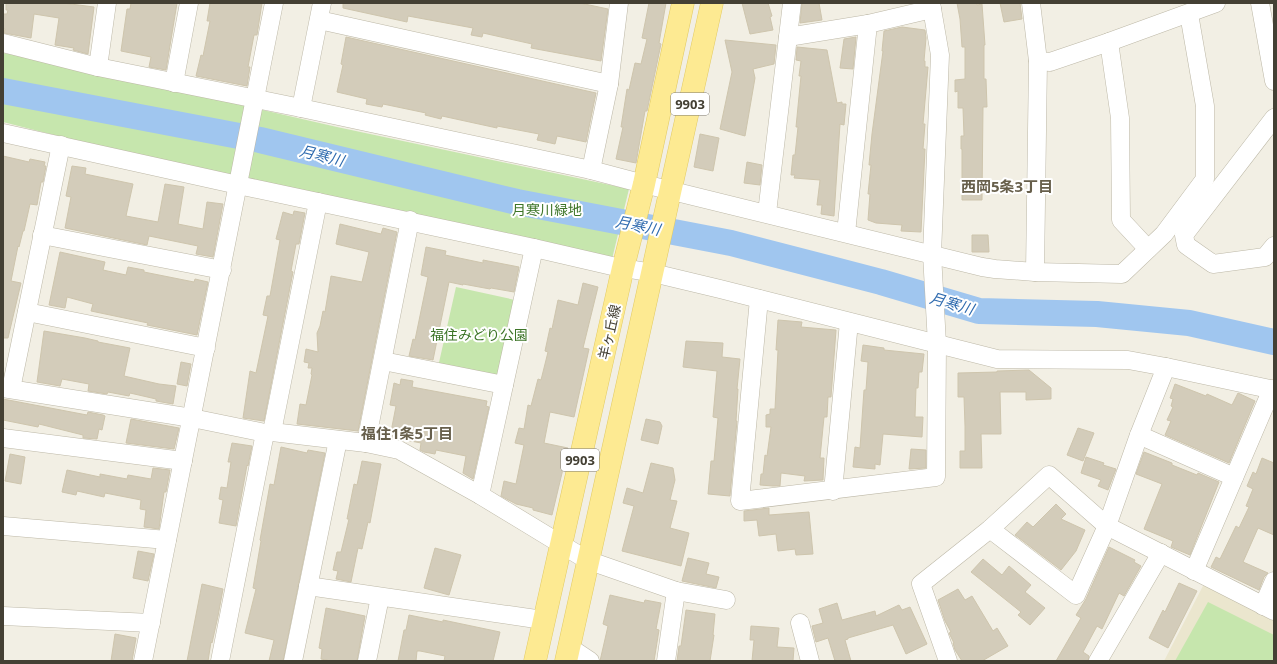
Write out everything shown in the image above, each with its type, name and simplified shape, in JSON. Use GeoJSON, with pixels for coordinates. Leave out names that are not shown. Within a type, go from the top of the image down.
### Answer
{"type":"FeatureCollection","features":[{"type":"Feature","properties":{"kind":"main road","name":"羊ヶ丘線"},"geometry":{"type":"LineString","coordinates":[[535,661],[642,192],[683,3]]}},
{"type":"Feature","properties":{"kind":"main road","name":"9903"},"geometry":{"type":"LineString","coordinates":[[567,654],[587,560],[670,198],[712,3]]}},
{"type":"Feature","properties":{"kind":"street"},"geometry":{"type":"LineString","coordinates":[[98,67],[107,3]]}},
{"type":"Feature","properties":{"kind":"street"},"geometry":{"type":"LineString","coordinates":[[174,83],[189,3]]}},
{"type":"Feature","properties":{"kind":"street"},"geometry":{"type":"LineString","coordinates":[[143,661],[274,3]]}},
{"type":"Feature","properties":{"kind":"street"},"geometry":{"type":"LineString","coordinates":[[591,170],[609,84],[619,3]]}},
{"type":"Feature","properties":{"kind":"street"},"geometry":{"type":"LineString","coordinates":[[767,213],[792,3]]}},
{"type":"Feature","properties":{"kind":"street"},"geometry":{"type":"LineString","coordinates":[[1031,3],[1038,61],[1035,272]]}},
{"type":"Feature","properties":{"kind":"street"},"geometry":{"type":"LineString","coordinates":[[1038,61],[1050,62],[1189,14],[1216,3]]}},
{"type":"Feature","properties":{"kind":"street"},"geometry":{"type":"LineString","coordinates":[[1260,3],[1269,29],[1274,81]]}},
{"type":"Feature","properties":{"kind":"street"},"geometry":{"type":"LineString","coordinates":[[760,299],[740,501],[833,491],[936,477],[937,344],[932,260],[940,55],[931,6],[868,24],[788,37]]}},
{"type":"Feature","properties":{"kind":"street"},"geometry":{"type":"LineString","coordinates":[[302,108],[320,11],[609,84]]}},
{"type":"Feature","properties":{"kind":"street"},"geometry":{"type":"LineString","coordinates":[[3,43],[98,67],[174,83],[254,107],[302,108],[591,170],[642,192],[670,198],[767,213],[846,233],[932,260],[995,269],[1035,272],[1122,274],[1164,234],[1205,179],[1205,106],[1189,14]]}},
{"type":"Feature","properties":{"kind":"street"},"geometry":{"type":"LineString","coordinates":[[846,233],[868,24]]}},
{"type":"Feature","properties":{"kind":"street"},"geometry":{"type":"LineString","coordinates":[[1109,42],[1120,118],[1121,220],[1148,249]]}},
{"type":"Feature","properties":{"kind":"street"},"geometry":{"type":"LineString","coordinates":[[1274,118],[1184,235],[1186,245],[1213,264],[1265,257],[1274,246]]}},
{"type":"Feature","properties":{"kind":"street"},"geometry":{"type":"LineString","coordinates":[[3,133],[534,248],[654,268],[760,299],[997,359],[1128,360],[1273,389],[1194,571]]}},
{"type":"Feature","properties":{"kind":"street"},"geometry":{"type":"LineString","coordinates":[[61,145],[27,312],[7,388],[268,432],[366,443],[399,450],[480,495],[587,560],[676,591],[726,600]]}},
{"type":"Feature","properties":{"kind":"street"},"geometry":{"type":"LineString","coordinates":[[220,661],[318,202]]}},
{"type":"Feature","properties":{"kind":"street"},"geometry":{"type":"LineString","coordinates":[[366,443],[410,220]]}},
{"type":"Feature","properties":{"kind":"street"},"geometry":{"type":"LineString","coordinates":[[42,235],[222,270]]}},
{"type":"Feature","properties":{"kind":"street"},"geometry":{"type":"LineString","coordinates":[[480,495],[534,248]]}},
{"type":"Feature","properties":{"kind":"street"},"geometry":{"type":"LineString","coordinates":[[27,312],[206,348]]}},
{"type":"Feature","properties":{"kind":"street"},"geometry":{"type":"LineString","coordinates":[[833,491],[849,322]]}},
{"type":"Feature","properties":{"kind":"street"},"geometry":{"type":"LineString","coordinates":[[383,361],[504,385]]}},
{"type":"Feature","properties":{"kind":"street"},"geometry":{"type":"LineString","coordinates":[[990,529],[1076,595],[1106,526],[1139,435],[1166,367]]}},
{"type":"Feature","properties":{"kind":"street"},"geometry":{"type":"LineString","coordinates":[[1139,435],[1234,477]]}},
{"type":"Feature","properties":{"kind":"street"},"geometry":{"type":"LineString","coordinates":[[3,438],[183,461]]}},
{"type":"Feature","properties":{"kind":"street"},"geometry":{"type":"LineString","coordinates":[[293,661],[338,440]]}},
{"type":"Feature","properties":{"kind":"street"},"geometry":{"type":"LineString","coordinates":[[948,661],[921,584],[990,529],[1049,475],[1106,526],[1269,609],[1274,581]]}},
{"type":"Feature","properties":{"kind":"street"},"geometry":{"type":"LineString","coordinates":[[3,526],[167,540]]}},
{"type":"Feature","properties":{"kind":"street"},"geometry":{"type":"LineString","coordinates":[[1098,661],[1161,553]]}},
{"type":"Feature","properties":{"kind":"street"},"geometry":{"type":"LineString","coordinates":[[308,586],[544,620]]}},
{"type":"Feature","properties":{"kind":"street"},"geometry":{"type":"LineString","coordinates":[[666,661],[676,591]]}},
{"type":"Feature","properties":{"kind":"street"},"geometry":{"type":"LineString","coordinates":[[367,661],[380,597]]}},
{"type":"Feature","properties":{"kind":"street"},"geometry":{"type":"LineString","coordinates":[[3,616],[151,624]]}},
{"type":"Feature","properties":{"kind":"street"},"geometry":{"type":"LineString","coordinates":[[800,623],[810,661]]}},
{"type":"Feature","properties":{"kind":"street"},"geometry":{"type":"LineString","coordinates":[[567,654],[590,661]]}},
{"type":"Feature","properties":{"kind":"shaded area"},"geometry":{"type":"Polygon","coordinates":[[[1204,584],[1274,620],[1274,661],[1164,661],[1204,584]]]}},
{"type":"Feature","properties":{"kind":"green space","name":"月寒川緑地"},"geometry":{"type":"Polygon","coordinates":[[[3,53],[45,60],[337,127],[629,189],[612,259],[109,149],[3,122],[3,53]]]}},
{"type":"Feature","properties":{"kind":"green space","name":"福住みどり公園"},"geometry":{"type":"Polygon","coordinates":[[[456,287],[520,301],[498,376],[438,367],[456,287]]]}},
{"type":"Feature","properties":{"kind":"green space"},"geometry":{"type":"Polygon","coordinates":[[[1208,602],[1274,635],[1274,661],[1175,661],[1208,602]]]}},
{"type":"Feature","properties":{"kind":"building"},"geometry":{"type":"Polygon","coordinates":[[[6,3],[63,3],[94,7],[88,54],[73,50],[74,48],[55,45],[59,18],[34,14],[31,38],[4,33],[5,29],[3,29],[3,14],[7,14],[8,10],[6,10],[6,3]]]}},
{"type":"Feature","properties":{"kind":"building"},"geometry":{"type":"Polygon","coordinates":[[[131,3],[177,3],[166,70],[149,67],[151,57],[121,51],[127,9],[130,9],[131,3]]]}},
{"type":"Feature","properties":{"kind":"building"},"geometry":{"type":"Polygon","coordinates":[[[210,3],[262,3],[257,35],[254,35],[248,67],[250,67],[247,86],[196,76],[201,55],[203,56],[210,21],[207,21],[210,3]]]}},
{"type":"Feature","properties":{"kind":"building"},"geometry":{"type":"Polygon","coordinates":[[[343,3],[580,3],[608,9],[601,61],[531,48],[532,44],[483,33],[482,37],[471,35],[473,28],[408,16],[407,22],[343,8],[343,3]]]}},
{"type":"Feature","properties":{"kind":"building"},"geometry":{"type":"Polygon","coordinates":[[[649,3],[666,3],[659,43],[661,44],[647,111],[645,111],[636,163],[616,159],[623,127],[621,127],[627,89],[629,90],[635,63],[641,64],[647,39],[642,38],[649,3]]]}},
{"type":"Feature","properties":{"kind":"building"},"geometry":{"type":"Polygon","coordinates":[[[742,3],[768,3],[772,16],[770,17],[773,30],[750,34],[742,3]]]}},
{"type":"Feature","properties":{"kind":"building"},"geometry":{"type":"Polygon","coordinates":[[[802,3],[819,3],[822,20],[800,23],[802,3]]]}},
{"type":"Feature","properties":{"kind":"building"},"geometry":{"type":"Polygon","coordinates":[[[957,3],[982,4],[985,45],[984,79],[986,79],[987,107],[983,107],[982,200],[962,200],[961,136],[964,136],[963,108],[958,108],[958,91],[955,92],[955,80],[965,79],[965,47],[962,47],[957,3]]]}},
{"type":"Feature","properties":{"kind":"building"},"geometry":{"type":"Polygon","coordinates":[[[1000,3],[1020,3],[1022,19],[1004,22],[1000,3]]]}},
{"type":"Feature","properties":{"kind":"building"},"geometry":{"type":"Polygon","coordinates":[[[902,27],[925,30],[926,38],[924,61],[925,67],[928,67],[923,124],[925,124],[923,149],[925,149],[921,232],[901,231],[902,225],[876,223],[868,220],[870,194],[868,194],[871,165],[869,165],[883,51],[884,31],[902,27]]]}},
{"type":"Feature","properties":{"kind":"building"},"geometry":{"type":"Polygon","coordinates":[[[346,37],[596,93],[586,142],[557,136],[555,144],[537,140],[539,134],[497,126],[497,128],[442,116],[441,119],[425,115],[426,113],[383,104],[382,107],[366,104],[367,99],[337,92],[343,65],[341,64],[346,37]]]}},
{"type":"Feature","properties":{"kind":"building"},"geometry":{"type":"Polygon","coordinates":[[[856,37],[853,69],[840,68],[844,39],[856,37]]]}},
{"type":"Feature","properties":{"kind":"building"},"geometry":{"type":"Polygon","coordinates":[[[725,40],[776,45],[774,64],[753,69],[755,78],[745,136],[720,129],[732,72],[725,40]]]}},
{"type":"Feature","properties":{"kind":"building"},"geometry":{"type":"Polygon","coordinates":[[[797,47],[827,50],[837,103],[842,102],[842,104],[846,104],[844,125],[840,124],[834,216],[821,214],[822,205],[817,205],[820,180],[794,178],[795,175],[791,175],[798,127],[796,127],[801,76],[799,76],[801,61],[796,60],[797,47]]]}},
{"type":"Feature","properties":{"kind":"building"},"geometry":{"type":"Polygon","coordinates":[[[700,134],[719,138],[713,171],[694,167],[700,134]]]}},
{"type":"Feature","properties":{"kind":"building"},"geometry":{"type":"Polygon","coordinates":[[[3,156],[29,162],[30,159],[45,162],[44,166],[46,166],[43,182],[41,182],[37,205],[30,204],[24,231],[19,247],[18,246],[11,281],[21,283],[8,338],[3,338],[3,156]]]}},
{"type":"Feature","properties":{"kind":"building"},"geometry":{"type":"Polygon","coordinates":[[[747,162],[762,165],[760,185],[744,183],[747,162]]]}},
{"type":"Feature","properties":{"kind":"building"},"geometry":{"type":"Polygon","coordinates":[[[72,166],[86,168],[85,174],[133,184],[126,216],[158,222],[165,184],[184,187],[178,224],[203,229],[207,202],[223,204],[213,257],[196,254],[198,246],[149,236],[147,245],[65,228],[71,197],[66,196],[72,166]]]}},
{"type":"Feature","properties":{"kind":"building"},"geometry":{"type":"Polygon","coordinates":[[[294,211],[305,213],[299,244],[296,244],[291,271],[293,272],[264,421],[243,418],[250,371],[256,373],[268,316],[263,315],[267,296],[270,296],[280,240],[276,239],[283,212],[293,215],[294,211]]]}},
{"type":"Feature","properties":{"kind":"building"},"geometry":{"type":"Polygon","coordinates":[[[340,224],[381,234],[383,228],[397,232],[358,431],[297,424],[300,404],[306,405],[312,375],[312,368],[308,368],[309,363],[304,362],[306,349],[318,352],[317,333],[323,311],[325,312],[331,276],[362,282],[369,252],[336,244],[340,224]]]}},
{"type":"Feature","properties":{"kind":"building"},"geometry":{"type":"Polygon","coordinates":[[[972,235],[988,235],[989,252],[972,252],[972,235]]]}},
{"type":"Feature","properties":{"kind":"building"},"geometry":{"type":"Polygon","coordinates":[[[426,247],[446,251],[445,255],[483,263],[483,260],[519,267],[514,292],[449,282],[433,360],[409,356],[413,339],[415,340],[428,277],[421,275],[426,247]]]}},
{"type":"Feature","properties":{"kind":"building"},"geometry":{"type":"Polygon","coordinates":[[[60,252],[105,262],[103,270],[126,275],[128,267],[144,270],[144,272],[194,282],[195,279],[208,282],[197,335],[147,325],[148,323],[91,311],[93,304],[67,297],[65,308],[49,305],[60,252]]]}},
{"type":"Feature","properties":{"kind":"building"},"geometry":{"type":"Polygon","coordinates":[[[583,283],[598,287],[583,348],[589,349],[574,417],[550,412],[544,443],[568,448],[552,515],[516,504],[501,496],[504,481],[516,484],[524,445],[515,443],[519,428],[524,429],[528,405],[531,406],[538,379],[541,380],[548,352],[545,351],[550,328],[552,329],[558,300],[578,305],[583,283]]]}},
{"type":"Feature","properties":{"kind":"building"},"geometry":{"type":"Polygon","coordinates":[[[778,320],[802,322],[801,327],[836,330],[831,397],[828,397],[827,417],[824,417],[820,458],[824,458],[823,480],[804,481],[805,476],[781,473],[780,486],[760,485],[765,455],[767,456],[771,427],[766,427],[766,415],[770,414],[770,409],[775,409],[778,320]]]}},
{"type":"Feature","properties":{"kind":"building"},"geometry":{"type":"Polygon","coordinates":[[[44,331],[130,348],[124,376],[159,384],[176,386],[173,404],[156,401],[156,399],[130,393],[129,396],[108,392],[107,394],[88,391],[89,384],[62,379],[60,386],[37,382],[44,331]]]}},
{"type":"Feature","properties":{"kind":"building"},"geometry":{"type":"Polygon","coordinates":[[[686,341],[723,343],[722,357],[740,359],[737,389],[737,421],[730,496],[708,494],[711,461],[714,461],[718,418],[713,417],[717,371],[683,367],[686,341]]]}},
{"type":"Feature","properties":{"kind":"building"},"geometry":{"type":"Polygon","coordinates":[[[863,345],[884,348],[884,350],[924,354],[922,372],[919,372],[918,388],[916,388],[915,417],[923,417],[922,437],[883,434],[880,465],[875,464],[875,469],[853,467],[855,447],[860,448],[864,390],[866,390],[868,362],[861,361],[863,345]]]}},
{"type":"Feature","properties":{"kind":"building"},"geometry":{"type":"Polygon","coordinates":[[[181,362],[191,364],[187,386],[177,384],[181,362]]]}},
{"type":"Feature","properties":{"kind":"building"},"geometry":{"type":"Polygon","coordinates":[[[1029,370],[1051,388],[1051,399],[1026,400],[1026,392],[1000,392],[1001,434],[981,434],[982,468],[960,468],[960,451],[965,451],[965,426],[964,397],[958,397],[958,373],[1029,370]]]}},
{"type":"Feature","properties":{"kind":"building"},"geometry":{"type":"Polygon","coordinates":[[[401,379],[413,381],[412,387],[487,401],[486,406],[489,407],[473,479],[463,473],[466,456],[436,450],[435,454],[424,452],[420,450],[421,443],[390,437],[396,406],[390,405],[394,383],[400,385],[401,379]]]}},
{"type":"Feature","properties":{"kind":"building"},"geometry":{"type":"Polygon","coordinates":[[[1175,384],[1206,396],[1207,394],[1232,405],[1238,393],[1255,401],[1229,463],[1165,435],[1171,421],[1167,420],[1173,407],[1171,406],[1173,399],[1170,398],[1175,384]]]}},
{"type":"Feature","properties":{"kind":"building"},"geometry":{"type":"Polygon","coordinates":[[[3,399],[87,415],[88,412],[103,415],[105,416],[102,430],[99,429],[97,439],[83,438],[83,435],[39,424],[38,427],[3,420],[3,399]]]}},
{"type":"Feature","properties":{"kind":"building"},"geometry":{"type":"Polygon","coordinates":[[[131,419],[179,428],[174,449],[126,443],[131,419]]]}},
{"type":"Feature","properties":{"kind":"building"},"geometry":{"type":"Polygon","coordinates":[[[646,419],[660,422],[662,426],[658,444],[641,440],[646,419]]]}},
{"type":"Feature","properties":{"kind":"building"},"geometry":{"type":"Polygon","coordinates":[[[1078,428],[1094,433],[1083,461],[1067,455],[1078,428]]]}},
{"type":"Feature","properties":{"kind":"building"},"geometry":{"type":"Polygon","coordinates":[[[232,443],[252,446],[236,526],[219,523],[223,500],[219,499],[221,487],[227,488],[231,462],[228,462],[232,443]]]}},
{"type":"Feature","properties":{"kind":"building"},"geometry":{"type":"Polygon","coordinates":[[[281,447],[307,453],[308,450],[325,453],[283,661],[269,661],[274,640],[245,633],[256,589],[253,588],[270,484],[274,485],[281,447]]]}},
{"type":"Feature","properties":{"kind":"building"},"geometry":{"type":"Polygon","coordinates":[[[911,449],[926,450],[926,468],[909,469],[911,449]]]}},
{"type":"Feature","properties":{"kind":"building"},"geometry":{"type":"Polygon","coordinates":[[[1144,452],[1197,475],[1198,473],[1219,482],[1190,555],[1171,547],[1173,541],[1144,529],[1162,484],[1136,474],[1144,452]]]}},
{"type":"Feature","properties":{"kind":"building"},"geometry":{"type":"Polygon","coordinates":[[[10,454],[25,457],[21,484],[5,481],[10,454]]]}},
{"type":"Feature","properties":{"kind":"building"},"geometry":{"type":"Polygon","coordinates":[[[1086,457],[1116,469],[1108,490],[1098,486],[1101,480],[1081,473],[1086,457]]]}},
{"type":"Feature","properties":{"kind":"building"},"geometry":{"type":"Polygon","coordinates":[[[1262,458],[1274,463],[1274,535],[1258,528],[1243,562],[1268,573],[1264,577],[1259,590],[1211,567],[1216,557],[1220,559],[1236,526],[1239,528],[1249,507],[1246,506],[1253,489],[1247,486],[1253,472],[1256,474],[1262,458]]]}},
{"type":"Feature","properties":{"kind":"building"},"geometry":{"type":"Polygon","coordinates":[[[362,461],[381,464],[370,523],[368,522],[362,549],[358,548],[351,582],[336,579],[338,571],[333,570],[337,552],[341,552],[349,519],[347,519],[354,484],[357,485],[362,461]]]}},
{"type":"Feature","properties":{"kind":"building"},"geometry":{"type":"Polygon","coordinates":[[[651,463],[673,468],[675,480],[670,500],[677,501],[670,528],[689,533],[681,566],[622,551],[634,506],[623,503],[627,488],[643,493],[651,463]]]}},
{"type":"Feature","properties":{"kind":"building"},"geometry":{"type":"Polygon","coordinates":[[[153,468],[170,470],[166,492],[164,492],[159,529],[144,527],[146,510],[140,509],[141,500],[105,493],[104,497],[77,491],[76,495],[62,492],[67,470],[100,477],[100,474],[127,479],[128,475],[151,479],[153,468]]]}},
{"type":"Feature","properties":{"kind":"building"},"geometry":{"type":"Polygon","coordinates":[[[1056,504],[1066,514],[1061,519],[1085,530],[1076,551],[1061,570],[1015,535],[1027,522],[1033,527],[1056,504]]]}},
{"type":"Feature","properties":{"kind":"building"},"geometry":{"type":"Polygon","coordinates":[[[769,508],[769,515],[809,512],[813,554],[796,555],[795,549],[778,551],[776,534],[759,536],[757,520],[744,521],[744,511],[769,508]]]}},
{"type":"Feature","properties":{"kind":"building"},"geometry":{"type":"Polygon","coordinates":[[[1109,547],[1135,560],[1134,562],[1141,566],[1124,596],[1119,593],[1102,629],[1097,626],[1083,652],[1089,656],[1088,661],[1056,661],[1081,618],[1076,615],[1086,599],[1109,547]]]}},
{"type":"Feature","properties":{"kind":"building"},"geometry":{"type":"Polygon","coordinates":[[[435,548],[461,555],[449,595],[424,588],[435,548]]]}},
{"type":"Feature","properties":{"kind":"building"},"geometry":{"type":"Polygon","coordinates":[[[138,551],[154,554],[148,581],[133,578],[138,551]]]}},
{"type":"Feature","properties":{"kind":"building"},"geometry":{"type":"Polygon","coordinates":[[[688,558],[709,563],[706,574],[719,577],[716,588],[682,581],[688,558]]]}},
{"type":"Feature","properties":{"kind":"building"},"geometry":{"type":"Polygon","coordinates":[[[983,559],[1002,575],[1009,566],[1031,585],[1025,592],[1045,608],[1030,625],[1018,615],[1021,612],[971,572],[983,559]]]}},
{"type":"Feature","properties":{"kind":"building"},"geometry":{"type":"Polygon","coordinates":[[[1179,583],[1197,591],[1168,648],[1149,638],[1163,610],[1165,612],[1179,583]]]}},
{"type":"Feature","properties":{"kind":"building"},"geometry":{"type":"Polygon","coordinates":[[[202,584],[223,589],[218,616],[208,661],[187,661],[202,584]]]}},
{"type":"Feature","properties":{"kind":"building"},"geometry":{"type":"Polygon","coordinates":[[[958,589],[965,600],[972,596],[993,631],[997,628],[1008,646],[982,661],[962,661],[955,650],[954,643],[949,633],[951,632],[945,621],[938,600],[958,589]]]}},
{"type":"Feature","properties":{"kind":"building"},"geometry":{"type":"Polygon","coordinates":[[[610,595],[644,603],[645,600],[661,603],[656,629],[659,630],[654,661],[600,661],[608,626],[603,624],[610,595]]]}},
{"type":"Feature","properties":{"kind":"building"},"geometry":{"type":"Polygon","coordinates":[[[837,603],[842,620],[875,611],[876,616],[899,605],[902,610],[910,607],[927,644],[906,654],[893,625],[848,638],[845,640],[851,661],[835,661],[828,638],[816,642],[812,626],[823,623],[819,609],[837,603]]]}},
{"type":"Feature","properties":{"kind":"building"},"geometry":{"type":"Polygon","coordinates":[[[326,608],[365,616],[357,661],[331,661],[321,659],[322,649],[319,648],[326,608]]]}},
{"type":"Feature","properties":{"kind":"building"},"geometry":{"type":"Polygon","coordinates":[[[686,610],[715,614],[714,635],[710,661],[677,661],[679,646],[681,646],[686,610]]]}},
{"type":"Feature","properties":{"kind":"building"},"geometry":{"type":"Polygon","coordinates":[[[409,615],[443,622],[443,620],[500,632],[493,661],[444,661],[445,656],[417,651],[416,661],[398,661],[404,630],[406,630],[409,615]]]}},
{"type":"Feature","properties":{"kind":"building"},"geometry":{"type":"Polygon","coordinates":[[[751,626],[779,628],[777,647],[794,648],[793,661],[752,661],[754,640],[750,640],[751,626]]]}},
{"type":"Feature","properties":{"kind":"building"},"geometry":{"type":"Polygon","coordinates":[[[115,634],[136,638],[132,661],[111,661],[115,634]]]}},
{"type":"Feature","properties":{"kind":"waterway","name":"月寒川"},"geometry":{"type":"LineString","coordinates":[[3,91],[260,140],[517,202],[731,243],[881,282],[979,311],[1097,314],[1189,323],[1274,342]]}},
{"type":"Feature","properties":{"kind":"district","name":"西岡5条3丁目"},"geometry":{"type":"Point","coordinates":[1007,186]}},
{"type":"Feature","properties":{"kind":"district","name":"福住1条5丁目"},"geometry":{"type":"Point","coordinates":[407,433]}}]}
